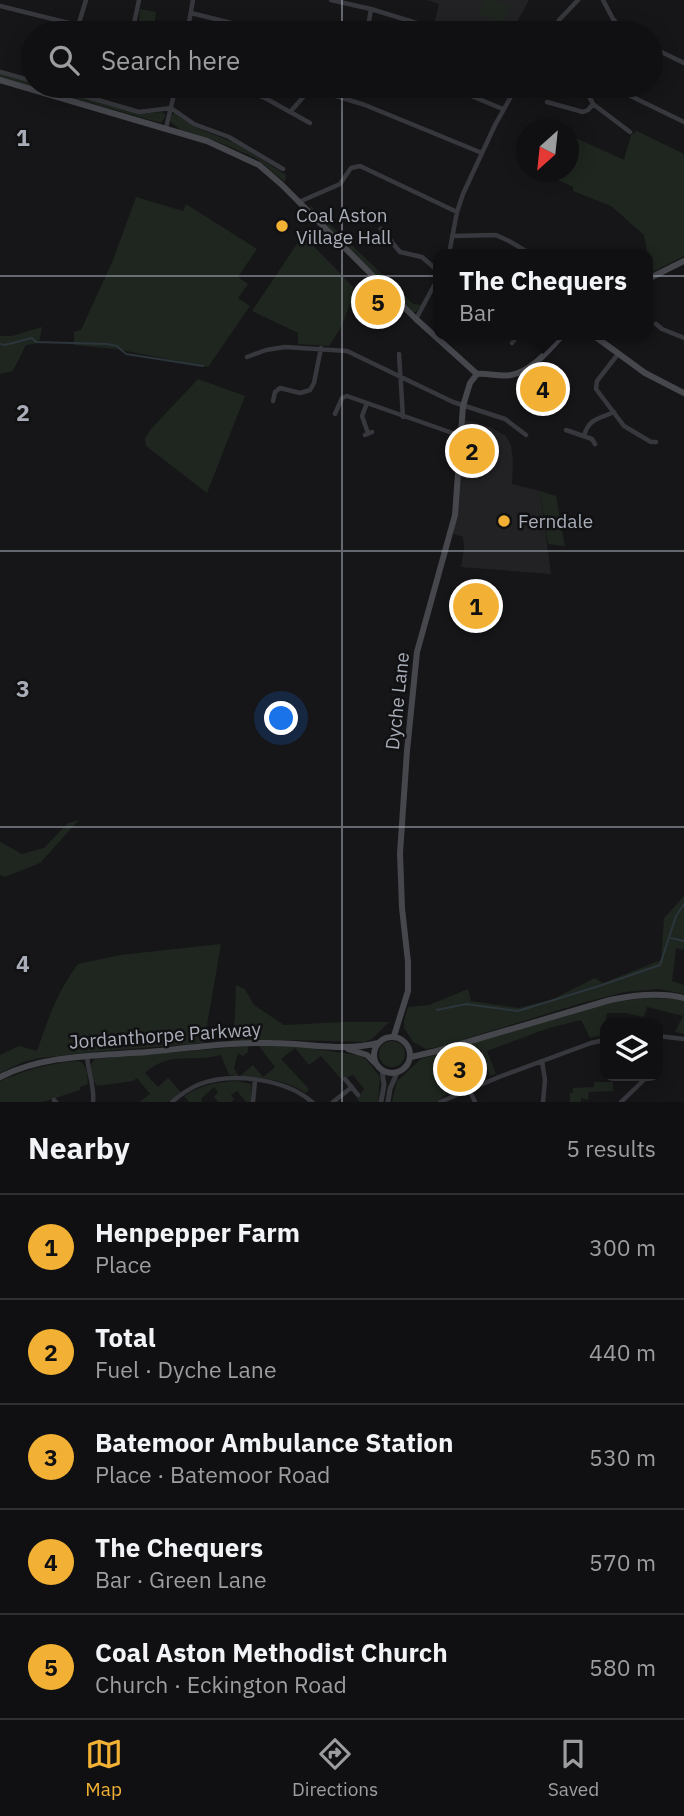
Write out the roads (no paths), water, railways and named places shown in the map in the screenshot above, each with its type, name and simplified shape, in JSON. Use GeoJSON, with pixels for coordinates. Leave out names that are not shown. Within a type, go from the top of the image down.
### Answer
{"type":"FeatureCollection","features":[{"type":"Feature","properties":{"kind":"main road"},"geometry":{"type":"LineString","coordinates":[[0,80],[21,86]]}},
{"type":"Feature","properties":{"kind":"main road"},"geometry":{"type":"LineString","coordinates":[[62,98],[207,141],[253,161],[270,173],[433,334]]}},
{"type":"Feature","properties":{"kind":"main road"},"geometry":{"type":"LineString","coordinates":[[653,276],[684,261]]}},
{"type":"Feature","properties":{"kind":"main road"},"geometry":{"type":"LineString","coordinates":[[439,340],[477,374],[510,375],[535,363],[558,340]]}},
{"type":"Feature","properties":{"kind":"main road"},"geometry":{"type":"LineString","coordinates":[[600,340],[654,378],[684,393]]}},
{"type":"Feature","properties":{"kind":"main road","name":"Dyche Lane"},"geometry":{"type":"LineString","coordinates":[[394,1036],[408,991],[400,853],[417,652],[454,514],[463,406],[477,374]]}},
{"type":"Feature","properties":{"kind":"main road"},"geometry":{"type":"LineString","coordinates":[[411,1057],[610,1000],[638,995],[684,998]]}},
{"type":"Feature","properties":{"kind":"main road"},"geometry":{"type":"LineString","coordinates":[[394,1036],[407,1043],[411,1057],[405,1068],[397,1073],[382,1070],[374,1057],[378,1043],[386,1037],[394,1036]]}},
{"type":"Feature","properties":{"kind":"main road","name":"Jordanthorpe Parkway"},"geometry":{"type":"LineString","coordinates":[[0,1077],[33,1064],[87,1056],[255,1042],[335,1046],[366,1046],[378,1043]]}},
{"type":"Feature","properties":{"kind":"main road","name":"Jordanthorpe Parkway"},"geometry":{"type":"LineString","coordinates":[[335,1046],[367,1055],[376,1063]]}},
{"type":"Feature","properties":{"kind":"street"},"geometry":{"type":"LineString","coordinates":[[80,21],[86,0]]}},
{"type":"Feature","properties":{"kind":"street"},"geometry":{"type":"LineString","coordinates":[[135,21],[139,0]]}},
{"type":"Feature","properties":{"kind":"street"},"geometry":{"type":"LineString","coordinates":[[189,21],[193,0]]}},
{"type":"Feature","properties":{"kind":"street"},"geometry":{"type":"LineString","coordinates":[[331,0],[356,2],[410,21]]}},
{"type":"Feature","properties":{"kind":"street"},"geometry":{"type":"LineString","coordinates":[[559,21],[578,0]]}},
{"type":"Feature","properties":{"kind":"street"},"geometry":{"type":"LineString","coordinates":[[603,0],[615,21]]}},
{"type":"Feature","properties":{"kind":"street"},"geometry":{"type":"LineString","coordinates":[[0,6],[58,21]]}},
{"type":"Feature","properties":{"kind":"street"},"geometry":{"type":"LineString","coordinates":[[369,21],[371,9]]}},
{"type":"Feature","properties":{"kind":"street"},"geometry":{"type":"LineString","coordinates":[[191,13],[223,21]]}},
{"type":"Feature","properties":{"kind":"street"},"geometry":{"type":"LineString","coordinates":[[663,53],[684,63]]}},
{"type":"Feature","properties":{"kind":"street"},"geometry":{"type":"LineString","coordinates":[[0,72],[21,78]]}},
{"type":"Feature","properties":{"kind":"street"},"geometry":{"type":"LineString","coordinates":[[91,98],[139,112],[171,108],[194,124],[229,138],[283,169]]}},
{"type":"Feature","properties":{"kind":"street"},"geometry":{"type":"LineString","coordinates":[[166,128],[173,98]]}},
{"type":"Feature","properties":{"kind":"street"},"geometry":{"type":"LineString","coordinates":[[264,98],[310,123]]}},
{"type":"Feature","properties":{"kind":"street"},"geometry":{"type":"LineString","coordinates":[[290,111],[301,98]]}},
{"type":"Feature","properties":{"kind":"street"},"geometry":{"type":"LineString","coordinates":[[345,98],[482,153]]}},
{"type":"Feature","properties":{"kind":"street"},"geometry":{"type":"LineString","coordinates":[[476,98],[503,109]]}},
{"type":"Feature","properties":{"kind":"street"},"geometry":{"type":"LineString","coordinates":[[450,249],[463,194],[510,98]]}},
{"type":"Feature","properties":{"kind":"street"},"geometry":{"type":"LineString","coordinates":[[590,98],[593,104],[630,132]]}},
{"type":"Feature","properties":{"kind":"street"},"geometry":{"type":"LineString","coordinates":[[635,98],[684,122]]}},
{"type":"Feature","properties":{"kind":"street"},"geometry":{"type":"LineString","coordinates":[[547,102],[583,112],[593,104]]}},
{"type":"Feature","properties":{"kind":"street"},"geometry":{"type":"LineString","coordinates":[[299,202],[337,187],[351,168],[360,166],[457,212]]}},
{"type":"Feature","properties":{"kind":"street"},"geometry":{"type":"LineString","coordinates":[[381,229],[400,252],[422,257],[433,267]]}},
{"type":"Feature","properties":{"kind":"street"},"geometry":{"type":"LineString","coordinates":[[452,236],[496,235],[522,249]]}},
{"type":"Feature","properties":{"kind":"street"},"geometry":{"type":"LineString","coordinates":[[416,319],[433,287]]}},
{"type":"Feature","properties":{"kind":"street"},"geometry":{"type":"LineString","coordinates":[[656,324],[684,338]]}},
{"type":"Feature","properties":{"kind":"street"},"geometry":{"type":"LineString","coordinates":[[247,357],[275,348],[347,351],[463,406],[496,415],[526,435]]}},
{"type":"Feature","properties":{"kind":"street"},"geometry":{"type":"LineString","coordinates":[[273,401],[275,392],[280,388],[300,393],[310,390],[321,348]]}},
{"type":"Feature","properties":{"kind":"street"},"geometry":{"type":"LineString","coordinates":[[399,354],[403,417]]}},
{"type":"Feature","properties":{"kind":"street"},"geometry":{"type":"LineString","coordinates":[[618,354],[595,384],[598,392],[624,426],[651,442],[656,442]]}},
{"type":"Feature","properties":{"kind":"street"},"geometry":{"type":"LineString","coordinates":[[335,414],[345,396],[461,436]]}},
{"type":"Feature","properties":{"kind":"street"},"geometry":{"type":"LineString","coordinates":[[367,403],[362,416],[368,433]]}},
{"type":"Feature","properties":{"kind":"street"},"geometry":{"type":"LineString","coordinates":[[584,436],[591,422],[614,412]]}},
{"type":"Feature","properties":{"kind":"street"},"geometry":{"type":"LineString","coordinates":[[566,430],[592,439],[595,444]]}},
{"type":"Feature","properties":{"kind":"street"},"geometry":{"type":"LineString","coordinates":[[642,437],[646,431]]}},
{"type":"Feature","properties":{"kind":"street"},"geometry":{"type":"LineString","coordinates":[[663,1037],[684,1039]]}},
{"type":"Feature","properties":{"kind":"street"},"geometry":{"type":"LineString","coordinates":[[440,1102],[600,1041]]}},
{"type":"Feature","properties":{"kind":"street"},"geometry":{"type":"LineString","coordinates":[[87,1056],[88,1073],[94,1091],[93,1102]]}},
{"type":"Feature","properties":{"kind":"street"},"geometry":{"type":"LineString","coordinates":[[542,1061],[544,1102]]}},
{"type":"Feature","properties":{"kind":"street"},"geometry":{"type":"LineString","coordinates":[[382,1070],[382,1102]]}},
{"type":"Feature","properties":{"kind":"street"},"geometry":{"type":"LineString","coordinates":[[388,1102],[397,1073]]}},
{"type":"Feature","properties":{"kind":"street"},"geometry":{"type":"LineString","coordinates":[[172,1102],[186,1091],[224,1078],[285,1086],[312,1102]]}},
{"type":"Feature","properties":{"kind":"street"},"geometry":{"type":"LineString","coordinates":[[345,1079],[358,1095]]}},
{"type":"Feature","properties":{"kind":"street"},"geometry":{"type":"LineString","coordinates":[[253,1102],[255,1080]]}},
{"type":"Feature","properties":{"kind":"street"},"geometry":{"type":"LineString","coordinates":[[621,1102],[643,1081]]}},
{"type":"Feature","properties":{"kind":"street"},"geometry":{"type":"LineString","coordinates":[[332,1102],[352,1087]]}},
{"type":"Feature","properties":{"kind":"street"},"geometry":{"type":"LineString","coordinates":[[469,1089],[475,1102]]}},
{"type":"Feature","properties":{"kind":"waterway"},"geometry":{"type":"LineString","coordinates":[[0,344],[32,338],[36,342],[107,344],[117,346],[126,354],[203,366]]}},
{"type":"Feature","properties":{"kind":"waterway"},"geometry":{"type":"LineString","coordinates":[[437,1010],[466,1004],[518,1011],[660,965],[676,916],[684,904]]}},
{"type":"Feature","properties":{"kind":"waterway"},"geometry":{"type":"LineString","coordinates":[[671,938],[684,941]]}},
{"type":"Feature","properties":{"kind":"place","name":"Coal Aston Village Hall"},"geometry":{"type":"Point","coordinates":[282,226]}},
{"type":"Feature","properties":{"kind":"place","name":"Coal Aston Methodist Church"},"geometry":{"type":"Point","coordinates":[378,302]}},
{"type":"Feature","properties":{"kind":"place","name":"The Chequers"},"geometry":{"type":"Point","coordinates":[543,389]}},
{"type":"Feature","properties":{"kind":"place","name":"Total"},"geometry":{"type":"Point","coordinates":[472,451]}},
{"type":"Feature","properties":{"kind":"place","name":"Ferndale"},"geometry":{"type":"Point","coordinates":[504,521]}},
{"type":"Feature","properties":{"kind":"place","name":"Henpepper Farm"},"geometry":{"type":"Point","coordinates":[476,606]}},
{"type":"Feature","properties":{"kind":"place","name":"Batemoor Ambulance Station"},"geometry":{"type":"Point","coordinates":[460,1069]}}]}
